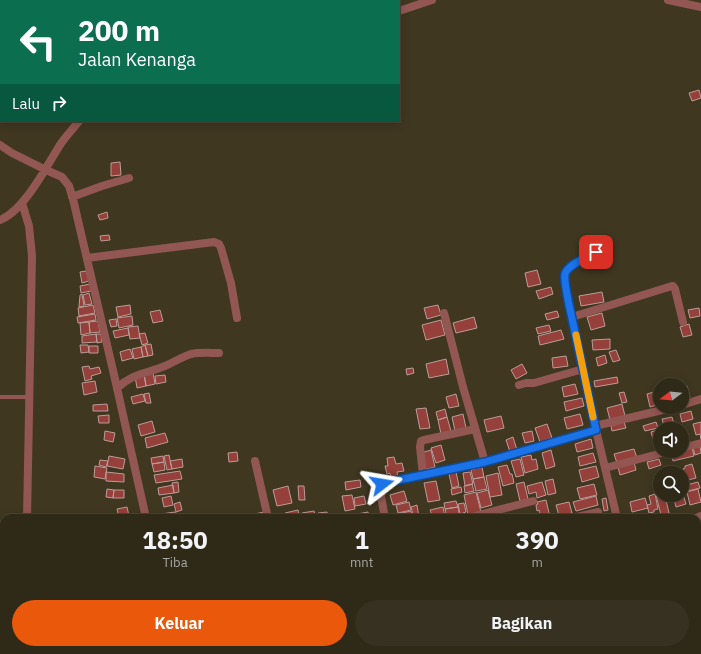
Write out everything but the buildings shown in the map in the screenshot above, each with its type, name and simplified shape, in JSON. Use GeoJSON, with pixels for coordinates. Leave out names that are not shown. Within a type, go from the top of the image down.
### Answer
{"type":"FeatureCollection","features":[{"type":"Feature","properties":{"kind":"street"},"geometry":{"type":"LineString","coordinates":[[400,11],[432,0]]}},
{"type":"Feature","properties":{"kind":"street"},"geometry":{"type":"LineString","coordinates":[[668,0],[701,7]]}},
{"type":"Feature","properties":{"kind":"street"},"geometry":{"type":"LineString","coordinates":[[0,220],[6,218],[22,203],[46,170],[60,144],[78,122]]}},
{"type":"Feature","properties":{"kind":"street"},"geometry":{"type":"LineString","coordinates":[[0,145],[12,153],[62,177],[69,186],[145,514]]}},
{"type":"Feature","properties":{"kind":"street"},"geometry":{"type":"LineString","coordinates":[[72,197],[129,178]]}},
{"type":"Feature","properties":{"kind":"street"},"geometry":{"type":"LineString","coordinates":[[22,203],[29,226],[32,256],[27,514]]}},
{"type":"Feature","properties":{"kind":"street"},"geometry":{"type":"LineString","coordinates":[[86,258],[217,243],[221,248],[231,283],[237,318]]}},
{"type":"Feature","properties":{"kind":"street"},"geometry":{"type":"LineString","coordinates":[[596,252],[570,266],[565,274],[565,283],[595,428],[616,514]]}},
{"type":"Feature","properties":{"kind":"street"},"geometry":{"type":"LineString","coordinates":[[572,317],[673,286],[683,322]]}},
{"type":"Feature","properties":{"kind":"street"},"geometry":{"type":"LineString","coordinates":[[444,313],[463,387],[485,462]]}},
{"type":"Feature","properties":{"kind":"street"},"geometry":{"type":"LineString","coordinates":[[117,388],[135,376],[160,368],[187,356],[193,354],[219,353]]}},
{"type":"Feature","properties":{"kind":"street"},"geometry":{"type":"LineString","coordinates":[[519,385],[534,383],[583,369]]}},
{"type":"Feature","properties":{"kind":"street"},"geometry":{"type":"LineString","coordinates":[[689,403],[701,399]]}},
{"type":"Feature","properties":{"kind":"street"},"geometry":{"type":"LineString","coordinates":[[384,514],[380,491],[382,484],[485,462],[595,428],[653,413]]}},
{"type":"Feature","properties":{"kind":"street"},"geometry":{"type":"LineString","coordinates":[[422,475],[420,447],[422,441],[475,429]]}},
{"type":"Feature","properties":{"kind":"street"},"geometry":{"type":"LineString","coordinates":[[689,446],[701,443]]}},
{"type":"Feature","properties":{"kind":"street"},"geometry":{"type":"LineString","coordinates":[[605,468],[653,455]]}},
{"type":"Feature","properties":{"kind":"street"},"geometry":{"type":"LineString","coordinates":[[255,461],[267,514]]}},
{"type":"Feature","properties":{"kind":"street"},"geometry":{"type":"LineString","coordinates":[[483,514],[533,501]]}},
{"type":"Feature","properties":{"kind":"street"},"geometry":{"type":"LineString","coordinates":[[590,514],[598,512]]}},
{"type":"Feature","properties":{"kind":"lane"},"geometry":{"type":"LineString","coordinates":[[0,397],[30,397]]}},
{"type":"Feature","properties":{"kind":"slow traffic"},"geometry":{"type":"LineString","coordinates":[[576,335],[593,417]]}},
{"type":"Feature","properties":{"kind":"route"},"geometry":{"type":"LineString","coordinates":[[382,484],[485,462],[596,430],[565,283],[565,274],[570,266],[596,252]]}}]}
